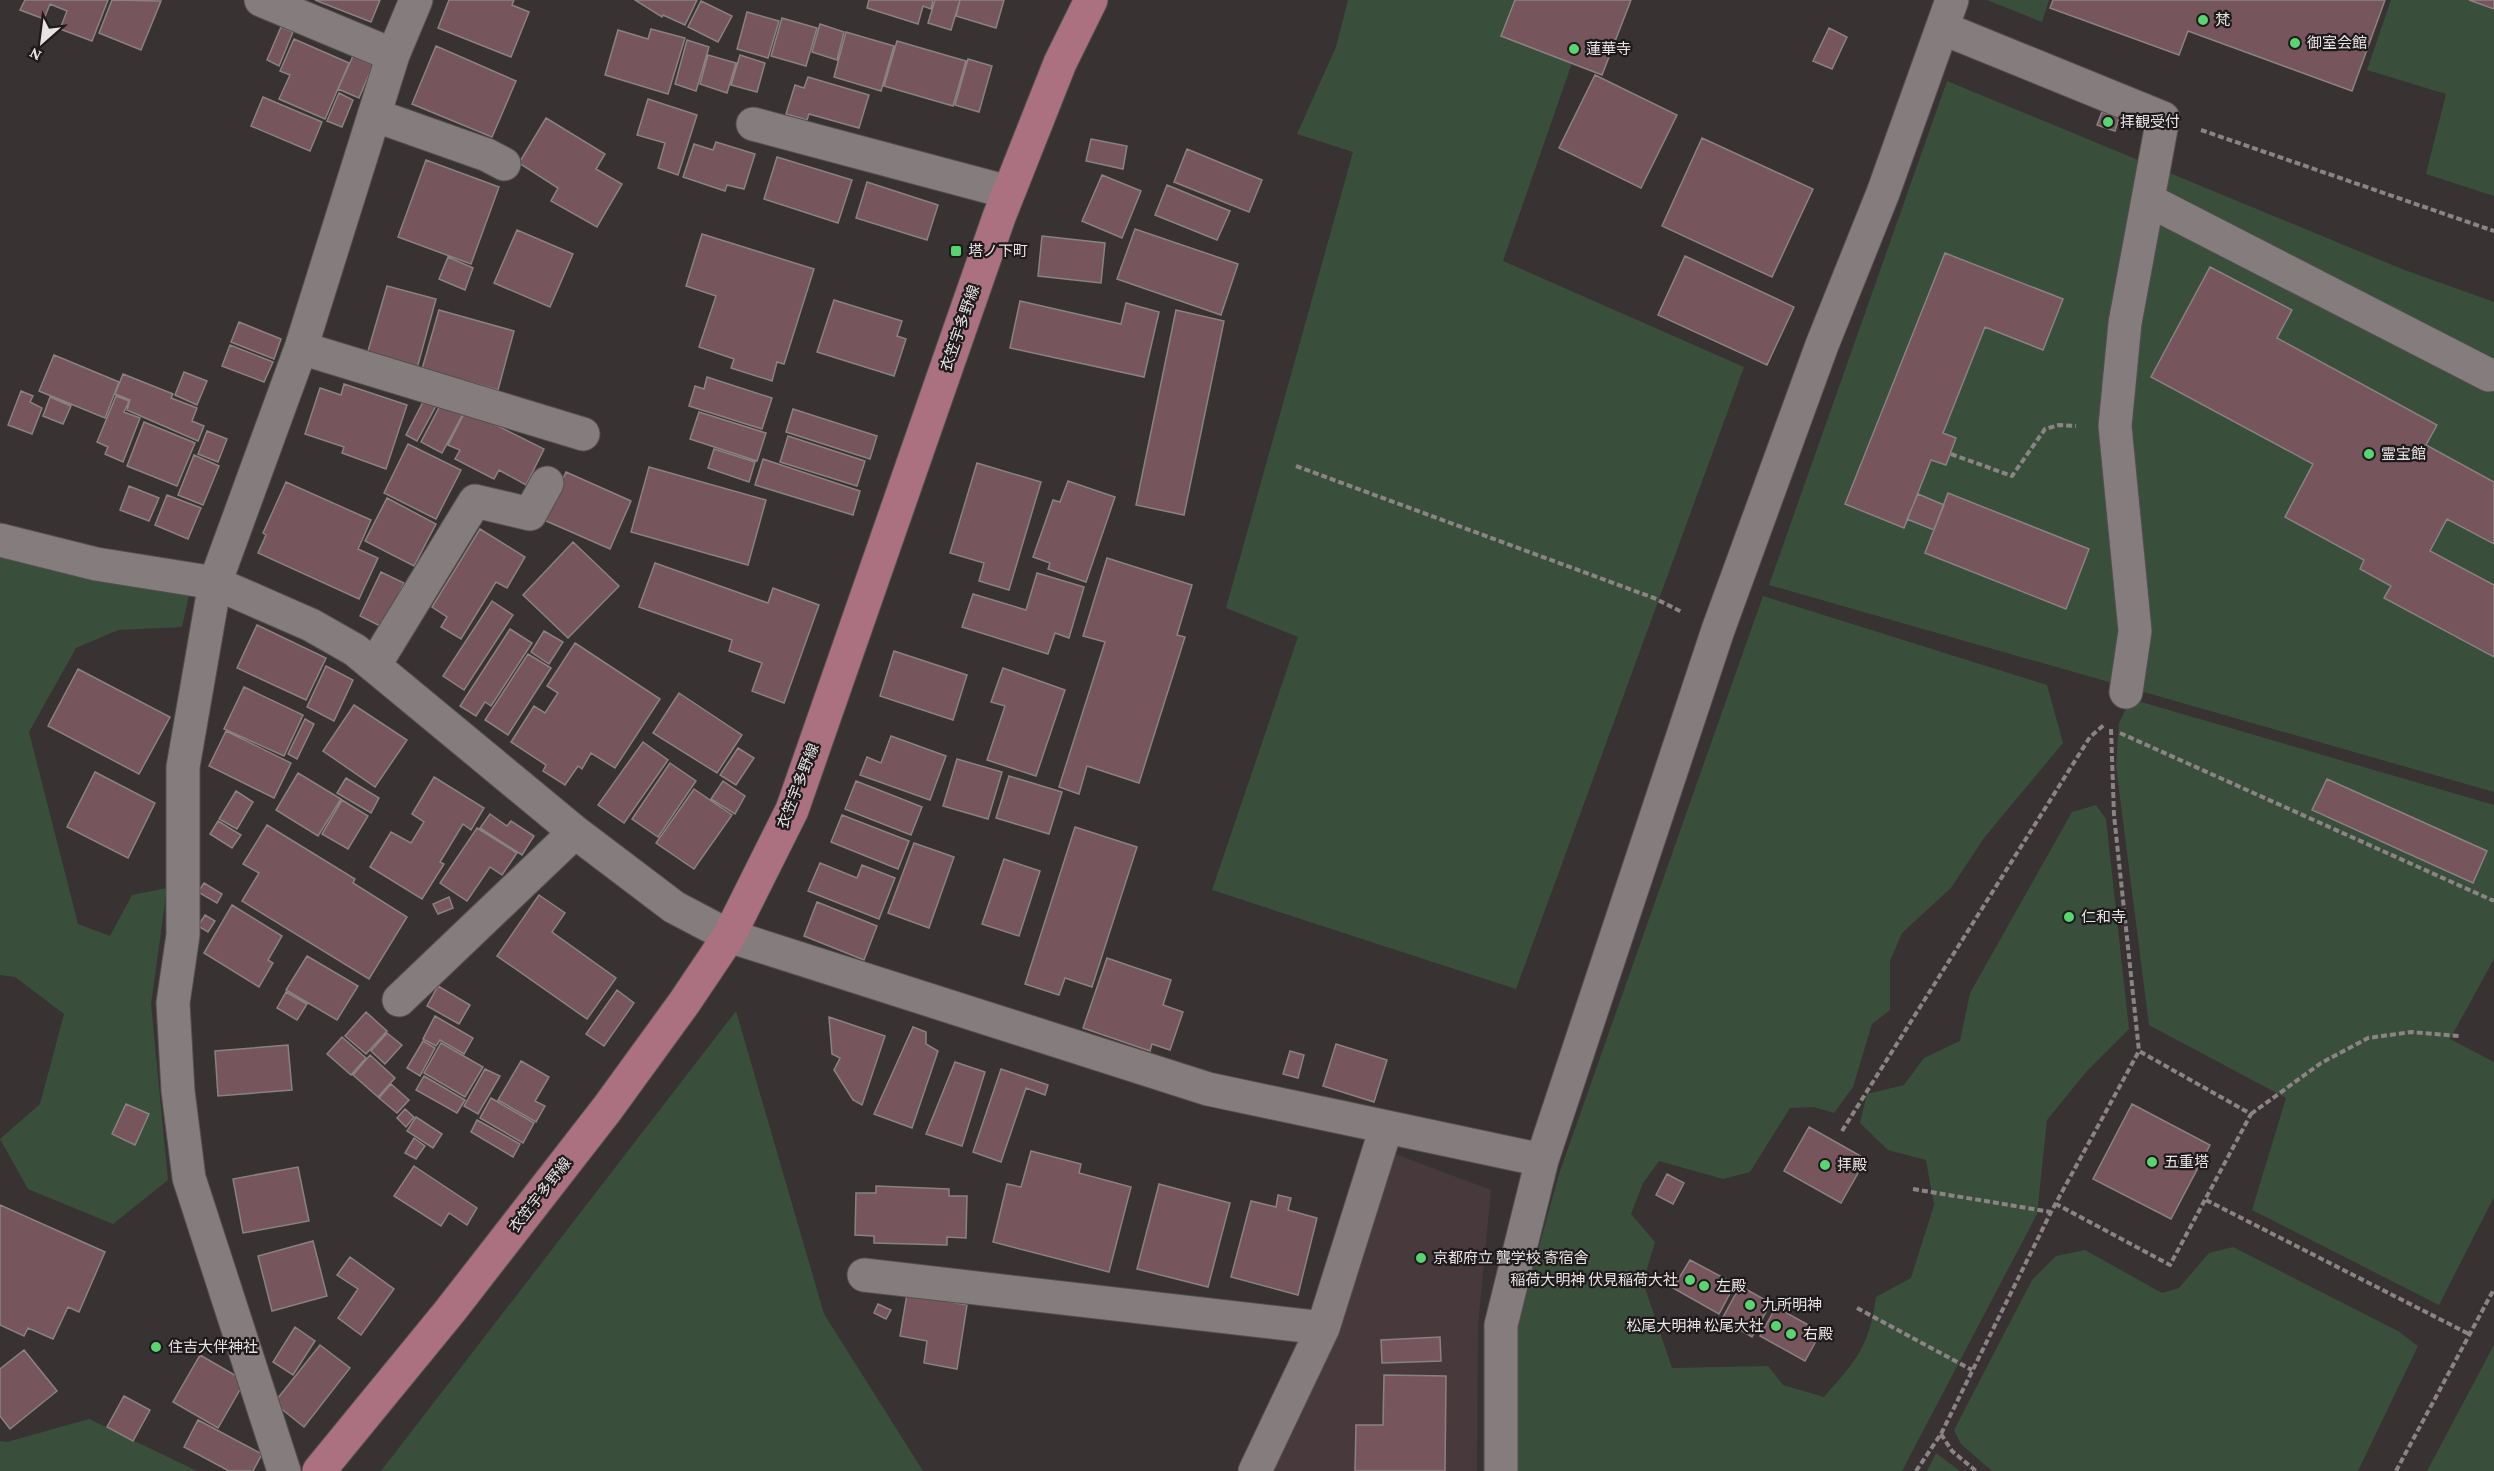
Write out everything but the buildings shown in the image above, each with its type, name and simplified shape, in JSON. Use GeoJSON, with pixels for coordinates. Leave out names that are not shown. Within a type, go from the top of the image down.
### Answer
{"type":"FeatureCollection","features":[{"type":"Feature","properties":{"kind":"main road","name":"衣笠宇多野線"},"geometry":{"type":"LineString","coordinates":[[319,1471],[450,1311],[600,1118],[684,1004],[729,936],[792,810],[1008,192],[1060,63],[1091,0]]}},
{"type":"Feature","properties":{"kind":"street"},"geometry":{"type":"LineString","coordinates":[[261,0],[393,55]]}},
{"type":"Feature","properties":{"kind":"street"},"geometry":{"type":"LineString","coordinates":[[284,1471],[189,1178],[178,1091],[173,1003],[183,935],[183,767],[215,583],[301,348],[393,55],[416,0]]}},
{"type":"Feature","properties":{"kind":"street"},"geometry":{"type":"LineString","coordinates":[[1501,1471],[1501,1325],[1542,1160],[1718,630],[1822,345],[1883,193],[1947,8],[2163,118],[2125,323],[2115,426],[2135,632],[2126,692]]}},
{"type":"Feature","properties":{"kind":"street"},"geometry":{"type":"LineString","coordinates":[[374,115],[487,155],[504,164]]}},
{"type":"Feature","properties":{"kind":"street"},"geometry":{"type":"LineString","coordinates":[[753,124],[1008,192]]}},
{"type":"Feature","properties":{"kind":"street"},"geometry":{"type":"LineString","coordinates":[[2148,200],[2489,375]]}},
{"type":"Feature","properties":{"kind":"street"},"geometry":{"type":"LineString","coordinates":[[301,348],[583,434]]}},
{"type":"Feature","properties":{"kind":"street"},"geometry":{"type":"LineString","coordinates":[[374,666],[475,501],[530,514],[547,483]]}},
{"type":"Feature","properties":{"kind":"street"},"geometry":{"type":"LineString","coordinates":[[0,540],[96,564],[215,583],[311,625],[355,650],[575,832],[674,907],[729,936],[1208,1089],[1542,1160]]}},
{"type":"Feature","properties":{"kind":"street"},"geometry":{"type":"LineString","coordinates":[[399,1000],[575,832]]}},
{"type":"Feature","properties":{"kind":"street"},"geometry":{"type":"LineString","coordinates":[[1255,1471],[1323,1328],[1386,1128]]}},
{"type":"Feature","properties":{"kind":"street"},"geometry":{"type":"LineString","coordinates":[[864,1275],[1323,1328]]}},
{"type":"Feature","properties":{"kind":"path"},"geometry":{"type":"LineString","coordinates":[[2163,118],[2494,231]]}},
{"type":"Feature","properties":{"kind":"path"},"geometry":{"type":"LineString","coordinates":[[1951,454],[2012,476],[2045,429],[2059,425],[2115,426]]}},
{"type":"Feature","properties":{"kind":"path"},"geometry":{"type":"LineString","coordinates":[[1296,466],[1654,598]]}},
{"type":"Feature","properties":{"kind":"path"},"geometry":{"type":"LineString","coordinates":[[1842,1131],[2090,737],[2111,720],[2114,814],[2139,1051],[2051,1212],[1941,1434],[1916,1471]]}},
{"type":"Feature","properties":{"kind":"path"},"geometry":{"type":"LineString","coordinates":[[2111,729],[2494,901]]}},
{"type":"Feature","properties":{"kind":"path"},"geometry":{"type":"LineString","coordinates":[[2056,1204],[2170,1265],[2252,1114],[2320,1063],[2368,1038],[2411,1032],[2460,1036]]}},
{"type":"Feature","properties":{"kind":"path"},"geometry":{"type":"LineString","coordinates":[[2139,1051],[2252,1114]]}},
{"type":"Feature","properties":{"kind":"path"},"geometry":{"type":"LineString","coordinates":[[1913,1189],[2051,1212]]}},
{"type":"Feature","properties":{"kind":"path"},"geometry":{"type":"LineString","coordinates":[[2206,1200],[2469,1334]]}},
{"type":"Feature","properties":{"kind":"path"},"geometry":{"type":"LineString","coordinates":[[2396,1471],[2494,1289]]}},
{"type":"Feature","properties":{"kind":"path"},"geometry":{"type":"LineString","coordinates":[[1857,1308],[1972,1370]]}},
{"type":"Feature","properties":{"kind":"path"},"geometry":{"type":"LineString","coordinates":[[1941,1434],[1952,1451],[1976,1471]]}},
{"type":"Feature","properties":{"kind":"shaded area","name":"京都府立 聾学校 寄宿舎"},"geometry":{"type":"Polygon","coordinates":[[[1395,1154],[1491,1190],[1478,1326],[1477,1471],[1264,1471],[1395,1154]]]}},
{"type":"Feature","properties":{"kind":"green space"},"geometry":{"type":"Polygon","coordinates":[[[1348,0],[1515,0],[1501,36],[1572,63],[1503,261],[1744,367],[1516,989],[1212,890],[1298,637],[1226,608],[1353,152],[1297,134],[1336,47],[1348,0]]]}},
{"type":"Feature","properties":{"kind":"green space"},"geometry":{"type":"Polygon","coordinates":[[[1987,0],[2049,0],[2042,22],[1987,0]]]}},
{"type":"Feature","properties":{"kind":"green space"},"geometry":{"type":"Polygon","coordinates":[[[2391,0],[2494,0],[2494,196],[2426,174],[2446,94],[2367,70],[2391,0]]]}},
{"type":"Feature","properties":{"kind":"green space"},"geometry":{"type":"Polygon","coordinates":[[[1947,81],[2402,269],[2494,302],[2494,792],[1769,585],[1947,81]]]}},
{"type":"Feature","properties":{"kind":"green space"},"geometry":{"type":"Polygon","coordinates":[[[0,555],[189,595],[182,627],[118,630],[76,648],[29,732],[78,924],[110,936],[132,895],[167,888],[151,1004],[168,1180],[113,1224],[28,1189],[0,1139],[40,1104],[64,1014],[15,977],[0,975],[0,555]]]}},
{"type":"Feature","properties":{"kind":"green space"},"geometry":{"type":"Polygon","coordinates":[[[1763,596],[2047,685],[2063,743],[1984,838],[1951,888],[1902,933],[1890,961],[1890,1010],[1872,1024],[1853,1087],[1834,1113],[1814,1107],[1790,1108],[1750,1172],[1723,1179],[1659,1161],[1643,1183],[1631,1214],[1655,1242],[1643,1282],[1672,1368],[1768,1366],[1783,1385],[1824,1397],[1853,1363],[1865,1341],[1876,1297],[1911,1278],[1934,1205],[1926,1160],[1888,1150],[1860,1123],[1867,1094],[1904,1085],[1924,1058],[1960,1041],[1970,993],[2072,812],[2096,805],[2106,819],[2129,1029],[2087,1071],[2047,1120],[2037,1214],[1902,1471],[1518,1471],[1516,1331],[1559,1174],[1763,596]]]}},
{"type":"Feature","properties":{"kind":"green space"},"geometry":{"type":"Polygon","coordinates":[[[2131,699],[2494,805],[2494,959],[2450,1039],[2494,1062],[2494,1197],[2439,1305],[2252,1210],[2286,1098],[2149,1025],[2116,766],[2119,723],[2131,699]]]}},
{"type":"Feature","properties":{"kind":"green space"},"geometry":{"type":"Polygon","coordinates":[[[736,1011],[824,1314],[923,1471],[381,1471],[736,1011]]]}},
{"type":"Feature","properties":{"kind":"green space"},"geometry":{"type":"Polygon","coordinates":[[[2233,1247],[2398,1331],[2418,1346],[2358,1471],[1992,1471],[1961,1444],[1954,1430],[2032,1280],[2056,1256],[2085,1250],[2162,1293],[2179,1288],[2209,1253],[2233,1247]]]}},
{"type":"Feature","properties":{"kind":"green space"},"geometry":{"type":"Polygon","coordinates":[[[2494,1345],[2494,1471],[2427,1471],[2494,1345]]]}},
{"type":"Feature","properties":{"kind":"green space"},"geometry":{"type":"Polygon","coordinates":[[[89,1419],[197,1471],[0,1471],[0,1441],[7,1442],[89,1419]]]}},
{"type":"Feature","properties":{"kind":"green space"},"geometry":{"type":"Polygon","coordinates":[[[1936,1453],[1960,1471],[1927,1471],[1936,1453]]]}},
{"type":"Feature","properties":{"kind":"place","name":"梵"},"geometry":{"type":"Point","coordinates":[2203,20]}},
{"type":"Feature","properties":{"kind":"place","name":"御室会館"},"geometry":{"type":"Point","coordinates":[2295,43]}},
{"type":"Feature","properties":{"kind":"place","name":"蓮華寺"},"geometry":{"type":"Point","coordinates":[1574,49]}},
{"type":"Feature","properties":{"kind":"place","name":"拝観受付"},"geometry":{"type":"Point","coordinates":[2108,122]}},
{"type":"Feature","properties":{"kind":"place","name":"塔ノ下町"},"geometry":{"type":"Point","coordinates":[956,251]}},
{"type":"Feature","properties":{"kind":"place","name":"霊宝館"},"geometry":{"type":"Point","coordinates":[2369,454]}},
{"type":"Feature","properties":{"kind":"place","name":"仁和寺"},"geometry":{"type":"Point","coordinates":[2069,917]}},
{"type":"Feature","properties":{"kind":"place","name":"五重塔"},"geometry":{"type":"Point","coordinates":[2152,1162]}},
{"type":"Feature","properties":{"kind":"place","name":"拝殿"},"geometry":{"type":"Point","coordinates":[1825,1165]}},
{"type":"Feature","properties":{"kind":"place","name":"京都府立 聾学校 寄宿舎"},"geometry":{"type":"Point","coordinates":[1421,1258]}},
{"type":"Feature","properties":{"kind":"place","name":"稲荷大明神 伏見稲荷大社"},"geometry":{"type":"Point","coordinates":[1690,1280]}},
{"type":"Feature","properties":{"kind":"place","name":"左殿"},"geometry":{"type":"Point","coordinates":[1704,1286]}},
{"type":"Feature","properties":{"kind":"place","name":"九所明神"},"geometry":{"type":"Point","coordinates":[1750,1305]}},
{"type":"Feature","properties":{"kind":"place","name":"松尾大明神 松尾大社"},"geometry":{"type":"Point","coordinates":[1776,1326]}},
{"type":"Feature","properties":{"kind":"place","name":"右殿"},"geometry":{"type":"Point","coordinates":[1791,1334]}},
{"type":"Feature","properties":{"kind":"place","name":"住吉大伴神社"},"geometry":{"type":"Point","coordinates":[156,1347]}}]}
